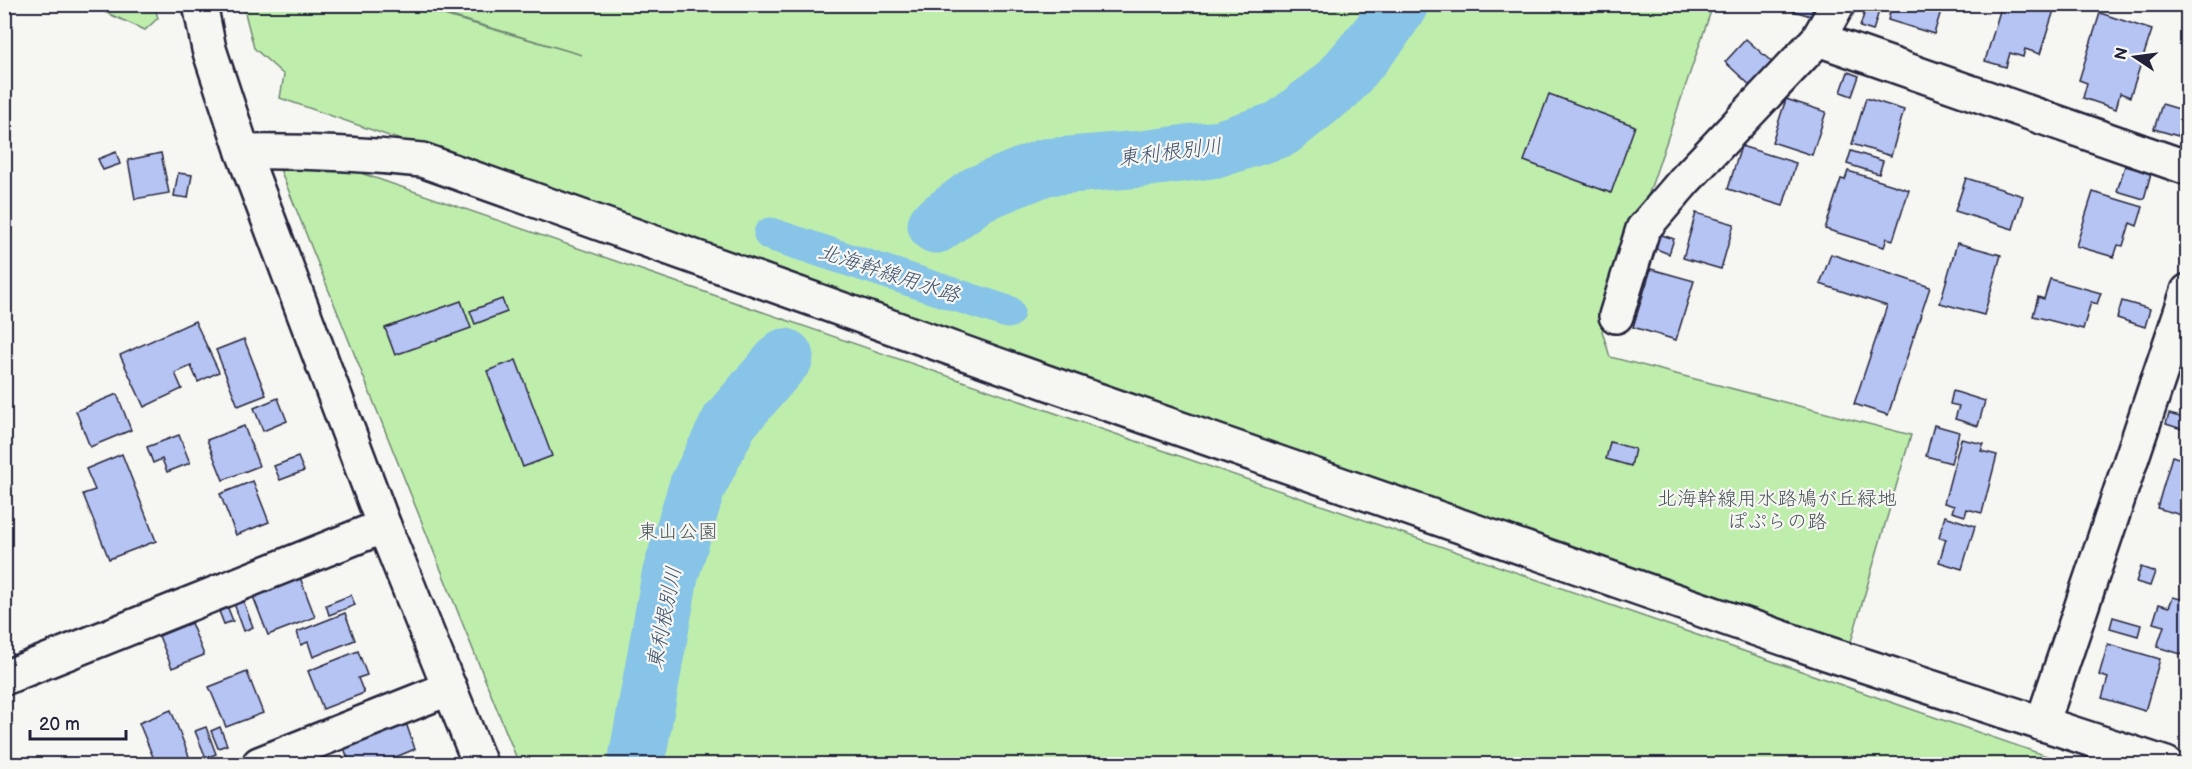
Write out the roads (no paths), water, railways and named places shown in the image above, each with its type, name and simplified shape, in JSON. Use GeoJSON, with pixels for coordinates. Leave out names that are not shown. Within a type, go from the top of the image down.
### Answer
{"type":"FeatureCollection","features":[{"type":"Feature","properties":{"kind":"street"},"geometry":{"type":"LineString","coordinates":[[200,4],[209,49],[243,152],[384,526],[480,765]]}},
{"type":"Feature","properties":{"kind":"street"},"geometry":{"type":"LineString","coordinates":[[1616,316],[1643,229],[1693,172],[1818,39],[1838,4]]}},
{"type":"Feature","properties":{"kind":"street"},"geometry":{"type":"LineString","coordinates":[[1818,39],[2187,168]]}},
{"type":"Feature","properties":{"kind":"street"},"geometry":{"type":"LineString","coordinates":[[243,152],[356,153],[422,160],[1079,394],[1826,653],[2166,765]]}},
{"type":"Feature","properties":{"kind":"street"},"geometry":{"type":"LineString","coordinates":[[2042,724],[2187,291]]}},
{"type":"Feature","properties":{"kind":"street"},"geometry":{"type":"LineString","coordinates":[[4,678],[384,526]]}},
{"type":"Feature","properties":{"kind":"street"},"geometry":{"type":"LineString","coordinates":[[259,765],[450,688]]}},
{"type":"Feature","properties":{"kind":"waterway","name":"東利根別川"},"geometry":{"type":"LineString","coordinates":[[936,225],[978,194],[1045,167],[1142,159],[1218,149],[1281,129],[1338,84],[1380,34],[1400,4]]}},
{"type":"Feature","properties":{"kind":"waterway","name":"北海幹線用水路"},"geometry":{"type":"LineString","coordinates":[[770,234],[1008,312]]}},
{"type":"Feature","properties":{"kind":"waterway","name":"東利根別川"},"geometry":{"type":"LineString","coordinates":[[636,764],[670,576],[697,487],[730,421],[785,357]]}},
{"type":"Feature","properties":{"kind":"park label","name":"北海幹線用水路鳩が丘緑地 ぽぷらの路"},"geometry":{"type":"Point","coordinates":[1777,510]}},
{"type":"Feature","properties":{"kind":"park label","name":"東山公園"},"geometry":{"type":"Point","coordinates":[678,531]}}]}
